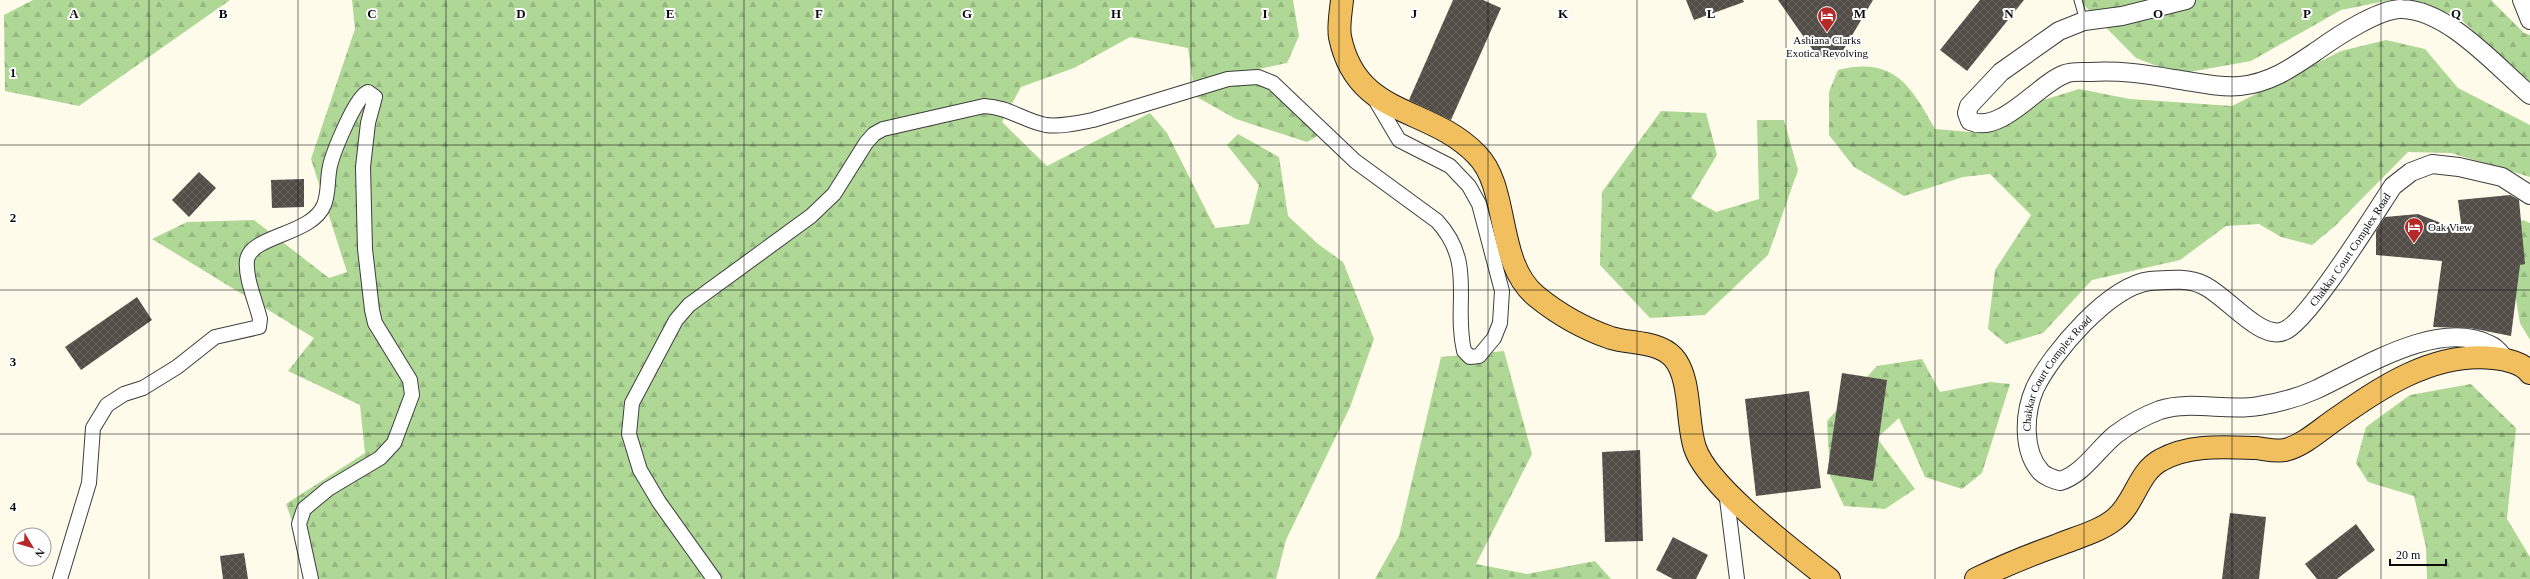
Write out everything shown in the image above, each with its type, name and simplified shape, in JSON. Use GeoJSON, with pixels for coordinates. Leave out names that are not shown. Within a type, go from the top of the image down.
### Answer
{"type":"FeatureCollection","features":[{"type":"Feature","properties":{"kind":"highway"},"geometry":{"type":"LineString","coordinates":[[1342,0],[1339,35],[1351,71],[1373,95],[1464,143],[1488,167],[1512,257],[1522,281],[1536,296],[1583,327],[1612,338],[1658,347],[1673,357],[1682,372],[1694,448],[1703,465],[1726,491],[1790,548],[1829,579]]}},
{"type":"Feature","properties":{"kind":"highway"},"geometry":{"type":"LineString","coordinates":[[1976,579],[2011,563],[2100,529],[2116,519],[2129,504],[2143,478],[2159,460],[2191,448],[2234,447],[2284,450],[2316,433],[2358,403],[2409,374],[2431,364],[2448,359],[2480,356],[2505,359],[2530,373]]}},
{"type":"Feature","properties":{"kind":"street"},"geometry":{"type":"LineString","coordinates":[[2186,0],[2122,16],[2084,21],[2059,31],[2000,72],[1969,106],[1967,113],[1970,121],[1980,123],[2002,118],[2065,74],[2115,70],[2203,84],[2238,86],[2261,83],[2284,74],[2341,34],[2379,16],[2401,9],[2426,13],[2445,22],[2530,95]]}},
{"type":"Feature","properties":{"kind":"street"},"geometry":{"type":"LineString","coordinates":[[2522,0],[2530,20]]}},
{"type":"Feature","properties":{"kind":"street"},"geometry":{"type":"LineString","coordinates":[[714,579],[659,502],[640,470],[629,434],[632,403],[676,320],[689,305],[811,216],[834,194],[866,143],[883,129],[984,106],[1001,107],[1046,125],[1071,124],[1093,120],[1228,79],[1258,77],[1273,83],[1355,161],[1437,222],[1448,233],[1457,249],[1460,268],[1464,351],[1470,357],[1479,356],[1487,350],[1500,324],[1502,291],[1479,204],[1469,186],[1450,166],[1426,152],[1410,148],[1399,140],[1373,95]]}},
{"type":"Feature","properties":{"kind":"street"},"geometry":{"type":"LineString","coordinates":[[60,579],[89,483],[90,438],[99,415],[113,399],[143,388],[176,367],[209,340],[259,327],[260,319],[247,270],[247,259],[254,250],[263,243],[298,229],[317,215],[324,206],[333,154],[358,101],[368,92],[375,97],[366,135],[363,167],[365,249],[372,310],[375,323],[410,380],[412,395],[394,443],[380,458],[328,489],[304,509],[299,524],[311,579]]}},
{"type":"Feature","properties":{"kind":"street","name":"Chakkar Court Complex Road"},"geometry":{"type":"LineString","coordinates":[[2505,359],[2492,345],[2474,338],[2456,337],[2435,340],[2385,356],[2313,391],[2288,400],[2257,407],[2200,406],[2161,410],[2134,423],[2115,436],[2073,475],[2060,481],[2041,472],[2033,459],[2027,442],[2028,412],[2035,389],[2049,366],[2096,310],[2118,293],[2148,282],[2185,279],[2202,284],[2218,292],[2265,331],[2276,333],[2285,331],[2306,312],[2315,300],[2393,186],[2411,172],[2432,164],[2459,167],[2502,177],[2530,195]]}},
{"type":"Feature","properties":{"kind":"street"},"geometry":{"type":"LineString","coordinates":[[1726,491],[1737,579]]}},
{"type":"Feature","properties":{"kind":"lane"},"geometry":{"type":"LineString","coordinates":[[2078,0],[2084,21]]}},
{"type":"Feature","properties":{"kind":"green space"},"geometry":{"type":"Polygon","coordinates":[[[33,0],[230,0],[79,106],[5,91],[4,15],[33,0]]]}},
{"type":"Feature","properties":{"kind":"green space"},"geometry":{"type":"Polygon","coordinates":[[[352,0],[1293,0],[1299,36],[1287,63],[1240,73],[1287,96],[1319,135],[1307,142],[1236,119],[1195,96],[1188,48],[1130,37],[1074,68],[1021,87],[1002,122],[1047,166],[1150,113],[1167,133],[1215,228],[1249,224],[1259,185],[1227,145],[1238,134],[1279,157],[1288,216],[1318,244],[1343,262],[1374,339],[1350,407],[1286,540],[1276,579],[313,579],[286,504],[365,453],[360,405],[288,371],[314,338],[152,239],[187,222],[254,220],[329,278],[347,272],[311,159],[355,29],[352,0]]]}},
{"type":"Feature","properties":{"kind":"green space"},"geometry":{"type":"Polygon","coordinates":[[[2079,0],[2391,0],[2341,10],[2251,61],[2178,74],[2136,58],[2079,0]]]}},
{"type":"Feature","properties":{"kind":"green space"},"geometry":{"type":"Polygon","coordinates":[[[2394,0],[2491,0],[2524,33],[2530,35],[2530,82],[2456,15],[2394,0]]]}},
{"type":"Feature","properties":{"kind":"green space"},"geometry":{"type":"Polygon","coordinates":[[[2386,40],[2425,49],[2458,88],[2530,125],[2530,177],[2451,153],[2408,152],[2335,226],[2312,245],[2281,237],[2259,224],[2226,226],[2180,260],[2092,280],[2043,333],[2006,344],[1988,329],[1995,270],[2031,215],[1990,174],[1963,177],[1904,196],[1854,167],[1829,135],[1829,92],[1838,70],[1857,67],[1873,67],[1887,71],[1909,88],[1935,129],[1970,132],[2024,106],[2079,89],[2130,99],[2232,106],[2341,51],[2386,40]]]}},
{"type":"Feature","properties":{"kind":"green space"},"geometry":{"type":"Polygon","coordinates":[[[1661,111],[1706,113],[1717,155],[1691,198],[1716,212],[1759,199],[1757,120],[1784,120],[1798,170],[1768,255],[1705,315],[1650,318],[1600,265],[1602,192],[1661,111]]]}},
{"type":"Feature","properties":{"kind":"green space"},"geometry":{"type":"Polygon","coordinates":[[[2523,220],[2530,223],[2530,340],[2520,323],[2504,230],[2523,220]]]}},
{"type":"Feature","properties":{"kind":"green space"},"geometry":{"type":"Polygon","coordinates":[[[1504,351],[1532,454],[1476,564],[1527,574],[1595,561],[1611,579],[1375,579],[1399,536],[1441,357],[1504,351]]]}},
{"type":"Feature","properties":{"kind":"green space"},"geometry":{"type":"Polygon","coordinates":[[[1922,359],[1940,392],[1990,382],[2010,384],[1982,473],[1962,489],[1925,477],[1899,418],[1877,438],[1915,489],[1885,509],[1844,506],[1830,476],[1827,421],[1877,366],[1922,359]]]}},
{"type":"Feature","properties":{"kind":"green space"},"geometry":{"type":"Polygon","coordinates":[[[2471,384],[2516,428],[2507,519],[2530,557],[2530,579],[2427,579],[2426,547],[2414,496],[2368,482],[2356,463],[2366,427],[2410,395],[2471,384]]]}},
{"type":"Feature","properties":{"kind":"building"},"geometry":{"type":"Polygon","coordinates":[[[1453,0],[1483,0],[1501,8],[1451,120],[1409,100],[1453,0]]]}},
{"type":"Feature","properties":{"kind":"building"},"geometry":{"type":"Polygon","coordinates":[[[1686,0],[1743,0],[1744,2],[1694,20],[1686,0]]]}},
{"type":"Feature","properties":{"kind":"building","name":"Ashiana Clarks Exotica Revolving"},"geometry":{"type":"Polygon","coordinates":[[[1778,0],[1873,0],[1838,59],[1817,56],[1778,0]]]}},
{"type":"Feature","properties":{"kind":"building"},"geometry":{"type":"Polygon","coordinates":[[[1980,0],[2024,0],[1967,71],[1940,50],[1980,0]]]}},
{"type":"Feature","properties":{"kind":"building"},"geometry":{"type":"Polygon","coordinates":[[[199,172],[216,188],[189,217],[172,200],[199,172]]]}},
{"type":"Feature","properties":{"kind":"building"},"geometry":{"type":"Polygon","coordinates":[[[304,179],[304,207],[272,208],[271,180],[304,179]]]}},
{"type":"Feature","properties":{"kind":"building"},"geometry":{"type":"Polygon","coordinates":[[[2510,195],[2519,200],[2525,264],[2520,265],[2511,336],[2470,328],[2433,327],[2442,261],[2376,255],[2376,231],[2385,217],[2418,214],[2462,231],[2458,200],[2510,195]]]}},
{"type":"Feature","properties":{"kind":"building"},"geometry":{"type":"Polygon","coordinates":[[[137,297],[152,320],[81,370],[65,347],[137,297]]]}},
{"type":"Feature","properties":{"kind":"building"},"geometry":{"type":"Polygon","coordinates":[[[1842,373],[1887,380],[1873,481],[1827,474],[1842,373]]]}},
{"type":"Feature","properties":{"kind":"building"},"geometry":{"type":"Polygon","coordinates":[[[1809,391],[1821,488],[1756,496],[1745,399],[1809,391]]]}},
{"type":"Feature","properties":{"kind":"building"},"geometry":{"type":"Polygon","coordinates":[[[1640,450],[1643,541],[1605,542],[1602,452],[1640,450]]]}},
{"type":"Feature","properties":{"kind":"building"},"geometry":{"type":"Polygon","coordinates":[[[2230,513],[2266,517],[2259,579],[2222,579],[2230,513]]]}},
{"type":"Feature","properties":{"kind":"building"},"geometry":{"type":"Polygon","coordinates":[[[2356,524],[2375,550],[2337,579],[2317,579],[2305,564],[2356,524]]]}},
{"type":"Feature","properties":{"kind":"building"},"geometry":{"type":"Polygon","coordinates":[[[1673,537],[1708,555],[1696,579],[1673,579],[1656,570],[1673,537]]]}},
{"type":"Feature","properties":{"kind":"building"},"geometry":{"type":"Polygon","coordinates":[[[244,553],[248,579],[223,579],[220,556],[244,553]]]}},
{"type":"Feature","properties":{"kind":"place","name":"Ashiana Clarks Exotica Revolving"},"geometry":{"type":"Point","coordinates":[1827,33]}},
{"type":"Feature","properties":{"kind":"place","name":"Oak View"},"geometry":{"type":"Point","coordinates":[2414,244]}}]}
